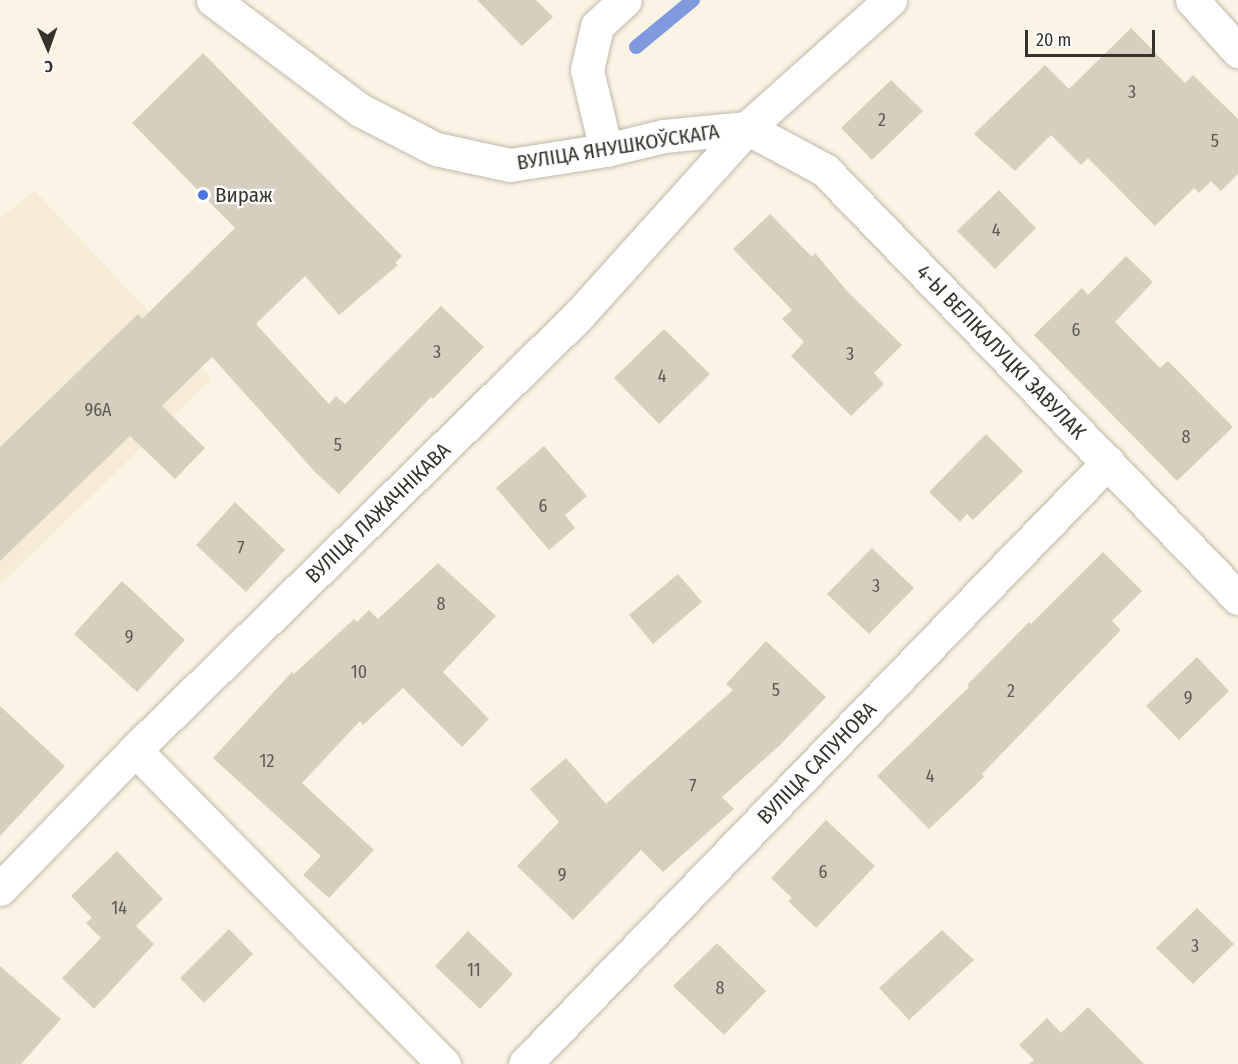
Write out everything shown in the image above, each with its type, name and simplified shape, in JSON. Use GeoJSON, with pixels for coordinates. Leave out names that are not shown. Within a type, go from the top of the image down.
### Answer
{"type":"FeatureCollection","features":[{"type":"Feature","properties":{"kind":"street","name":"ВУЛІЦА ЯНУШКОЎСКАГА"},"geometry":{"type":"LineString","coordinates":[[213,0],[360,110],[435,149],[510,165],[606,150],[664,136],[747,128]]}},
{"type":"Feature","properties":{"kind":"street"},"geometry":{"type":"LineString","coordinates":[[606,150],[587,70],[597,26],[625,0]]}},
{"type":"Feature","properties":{"kind":"street","name":"ВУЛІЦА ЛАЖАЧНІКАВА"},"geometry":{"type":"LineString","coordinates":[[0,890],[135,750],[578,316],[747,128],[890,0]]}},
{"type":"Feature","properties":{"kind":"street"},"geometry":{"type":"LineString","coordinates":[[1192,0],[1238,51]]}},
{"type":"Feature","properties":{"kind":"street","name":"4-Ы ВЕЛІКАЛУЦКІ ЗАВУЛАК"},"geometry":{"type":"LineString","coordinates":[[747,128],[825,170],[1238,598]]}},
{"type":"Feature","properties":{"kind":"street","name":"ВУЛІЦА САПУНОВА"},"geometry":{"type":"LineString","coordinates":[[525,1064],[1108,462]]}},
{"type":"Feature","properties":{"kind":"street"},"geometry":{"type":"LineString","coordinates":[[135,750],[444,1064]]}},
{"type":"Feature","properties":{"kind":"shaded area"},"geometry":{"type":"Polygon","coordinates":[[[35,191],[212,379],[0,585],[0,218],[35,191]]]}},
{"type":"Feature","properties":{"kind":"building"},"geometry":{"type":"Polygon","coordinates":[[[477,0],[536,0],[553,17],[522,46],[477,0]]]}},
{"type":"Feature","properties":{"kind":"building"},"geometry":{"type":"Polygon","coordinates":[[[1131,28],[1185,83],[1193,75],[1238,119],[1238,174],[1221,191],[1211,181],[1199,193],[1194,188],[1155,226],[1088,158],[1081,165],[1051,135],[1015,171],[974,134],[1045,65],[1069,89],[1131,28]]]}},
{"type":"Feature","properties":{"kind":"building"},"geometry":{"type":"Polygon","coordinates":[[[203,53],[402,256],[395,263],[398,265],[339,315],[305,276],[256,324],[329,404],[336,396],[345,404],[441,306],[484,347],[433,399],[431,397],[339,494],[316,473],[212,357],[162,406],[205,448],[175,479],[130,436],[0,561],[0,447],[138,314],[142,319],[235,228],[132,123],[203,53]]]}},
{"type":"Feature","properties":{"kind":"building"},"geometry":{"type":"Polygon","coordinates":[[[891,80],[923,111],[872,160],[841,128],[891,80]]]}},
{"type":"Feature","properties":{"kind":"building"},"geometry":{"type":"Polygon","coordinates":[[[999,190],[1036,228],[995,269],[957,231],[999,190]]]}},
{"type":"Feature","properties":{"kind":"building"},"geometry":{"type":"Polygon","coordinates":[[[770,214],[812,257],[815,253],[847,291],[902,345],[874,373],[884,384],[851,416],[791,356],[804,342],[782,319],[792,310],[733,249],[770,214]]]}},
{"type":"Feature","properties":{"kind":"building"},"geometry":{"type":"Polygon","coordinates":[[[1126,256],[1153,282],[1115,322],[1160,368],[1168,361],[1233,427],[1177,481],[1034,335],[1082,288],[1088,295],[1126,256]]]}},
{"type":"Feature","properties":{"kind":"building"},"geometry":{"type":"Polygon","coordinates":[[[664,329],[710,374],[659,424],[614,378],[664,329]]]}},
{"type":"Feature","properties":{"kind":"building"},"geometry":{"type":"Polygon","coordinates":[[[986,434],[1023,471],[973,520],[967,514],[960,522],[929,492],[986,434]]]}},
{"type":"Feature","properties":{"kind":"building"},"geometry":{"type":"Polygon","coordinates":[[[544,446],[587,496],[565,515],[575,528],[549,550],[496,488],[544,446]]]}},
{"type":"Feature","properties":{"kind":"building"},"geometry":{"type":"Polygon","coordinates":[[[235,502],[285,550],[246,592],[196,545],[235,502]]]}},
{"type":"Feature","properties":{"kind":"building"},"geometry":{"type":"Polygon","coordinates":[[[872,548],[914,588],[869,634],[827,594],[872,548]]]}},
{"type":"Feature","properties":{"kind":"building"},"geometry":{"type":"Polygon","coordinates":[[[1103,552],[1142,591],[1112,621],[1121,630],[982,774],[984,777],[929,829],[877,776],[969,687],[967,685],[1029,622],[1031,624],[1103,552]]]}},
{"type":"Feature","properties":{"kind":"building"},"geometry":{"type":"Polygon","coordinates":[[[438,563],[496,616],[443,672],[489,719],[462,747],[403,688],[363,725],[360,721],[302,783],[374,850],[329,898],[303,875],[321,856],[213,758],[292,672],[294,674],[354,619],[357,622],[369,610],[378,619],[438,563]]]}},
{"type":"Feature","properties":{"kind":"building"},"geometry":{"type":"Polygon","coordinates":[[[678,574],[702,602],[653,644],[629,615],[678,574]]]}},
{"type":"Feature","properties":{"kind":"building"},"geometry":{"type":"Polygon","coordinates":[[[122,581],[185,640],[137,692],[74,634],[122,581]]]}},
{"type":"Feature","properties":{"kind":"building"},"geometry":{"type":"Polygon","coordinates":[[[766,641],[826,697],[780,745],[722,797],[734,809],[663,872],[641,850],[573,920],[517,866],[559,822],[530,789],[566,758],[606,804],[733,690],[726,684],[766,641]]]}},
{"type":"Feature","properties":{"kind":"building"},"geometry":{"type":"Polygon","coordinates":[[[1197,657],[1229,691],[1179,740],[1146,706],[1197,657]]]}},
{"type":"Feature","properties":{"kind":"building"},"geometry":{"type":"Polygon","coordinates":[[[0,706],[65,766],[0,836],[0,706]]]}},
{"type":"Feature","properties":{"kind":"building"},"geometry":{"type":"Polygon","coordinates":[[[826,820],[875,866],[816,928],[788,901],[792,898],[771,878],[826,820]]]}},
{"type":"Feature","properties":{"kind":"building"},"geometry":{"type":"Polygon","coordinates":[[[117,851],[163,899],[136,926],[154,944],[94,1009],[62,978],[101,938],[86,923],[92,918],[71,896],[117,851]]]}},
{"type":"Feature","properties":{"kind":"building"},"geometry":{"type":"Polygon","coordinates":[[[1197,908],[1234,944],[1193,984],[1156,948],[1197,908]]]}},
{"type":"Feature","properties":{"kind":"building"},"geometry":{"type":"Polygon","coordinates":[[[229,929],[253,954],[204,1003],[180,978],[229,929]]]}},
{"type":"Feature","properties":{"kind":"building"},"geometry":{"type":"Polygon","coordinates":[[[942,930],[974,960],[909,1020],[879,988],[942,930]]]}},
{"type":"Feature","properties":{"kind":"building"},"geometry":{"type":"Polygon","coordinates":[[[468,931],[513,974],[480,1009],[435,966],[468,931]]]}},
{"type":"Feature","properties":{"kind":"building"},"geometry":{"type":"Polygon","coordinates":[[[717,943],[766,991],[724,1035],[673,986],[717,943]]]}},
{"type":"Feature","properties":{"kind":"building"},"geometry":{"type":"Polygon","coordinates":[[[0,966],[61,1019],[21,1064],[0,1064],[0,966]]]}},
{"type":"Feature","properties":{"kind":"building"},"geometry":{"type":"Polygon","coordinates":[[[1088,1007],[1144,1064],[1029,1064],[1034,1060],[1019,1045],[1047,1018],[1061,1033],[1088,1007]]]}},
{"type":"Feature","properties":{"kind":"waterway"},"geometry":{"type":"LineString","coordinates":[[636,47],[693,0]]}},
{"type":"Feature","properties":{"kind":"place","name":"Вираж"},"geometry":{"type":"Point","coordinates":[203,195]}}]}
